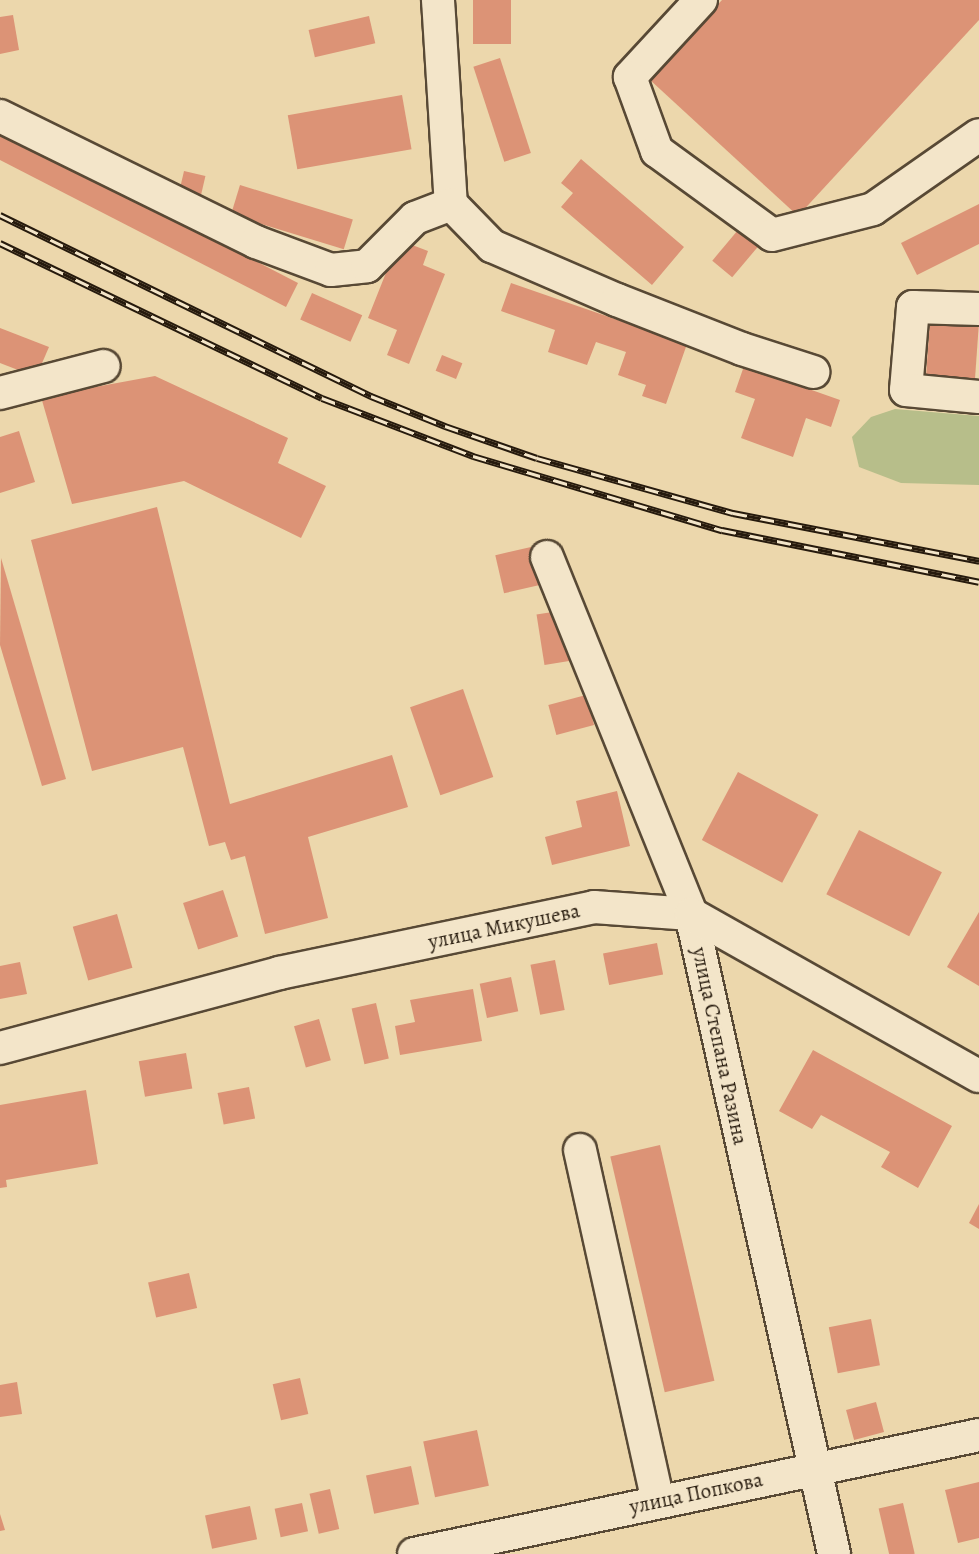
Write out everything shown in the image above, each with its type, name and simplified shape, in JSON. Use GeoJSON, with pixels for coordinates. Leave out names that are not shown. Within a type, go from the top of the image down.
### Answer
{"type":"FeatureCollection","features":[{"type":"Feature","properties":{"kind":"street"},"geometry":{"type":"LineString","coordinates":[[438,0],[452,204],[492,246],[648,313],[813,372]]}},
{"type":"Feature","properties":{"kind":"street"},"geometry":{"type":"LineString","coordinates":[[700,0],[630,77],[657,151],[772,235],[873,209],[979,135]]}},
{"type":"Feature","properties":{"kind":"street"},"geometry":{"type":"LineString","coordinates":[[0,116],[256,242],[331,270],[367,266],[415,218],[452,204]]}},
{"type":"Feature","properties":{"kind":"street"},"geometry":{"type":"LineString","coordinates":[[979,309],[913,307],[906,390],[979,397]]}},
{"type":"Feature","properties":{"kind":"street"},"geometry":{"type":"LineString","coordinates":[[0,393],[104,366]]}},
{"type":"Feature","properties":{"kind":"street","name":"улица Степана Разина"},"geometry":{"type":"LineString","coordinates":[[547,557],[691,914],[834,1554]]}},
{"type":"Feature","properties":{"kind":"street","name":"улица Микушева"},"geometry":{"type":"LineString","coordinates":[[0,1048],[279,973],[594,907],[691,914],[979,1076]]}},
{"type":"Feature","properties":{"kind":"street"},"geometry":{"type":"LineString","coordinates":[[580,1150],[658,1501]]}},
{"type":"Feature","properties":{"kind":"street","name":"улица Попкова"},"geometry":{"type":"LineString","coordinates":[[414,1554],[813,1467],[979,1435]]}},
{"type":"Feature","properties":{"kind":"green space"},"geometry":{"type":"Polygon","coordinates":[[[895,409],[979,416],[979,485],[901,483],[859,467],[852,437],[871,417],[895,409]]]}},
{"type":"Feature","properties":{"kind":"building"},"geometry":{"type":"Polygon","coordinates":[[[473,0],[511,0],[511,44],[473,44],[473,0]]]}},
{"type":"Feature","properties":{"kind":"building"},"geometry":{"type":"Polygon","coordinates":[[[722,0],[979,0],[979,20],[798,216],[649,79],[722,0]]]}},
{"type":"Feature","properties":{"kind":"building"},"geometry":{"type":"Polygon","coordinates":[[[13,15],[19,50],[0,54],[0,17],[13,15]]]}},
{"type":"Feature","properties":{"kind":"building"},"geometry":{"type":"Polygon","coordinates":[[[369,16],[375,43],[315,57],[309,30],[369,16]]]}},
{"type":"Feature","properties":{"kind":"building"},"geometry":{"type":"Polygon","coordinates":[[[500,58],[531,153],[504,162],[473,67],[500,58]]]}},
{"type":"Feature","properties":{"kind":"building"},"geometry":{"type":"Polygon","coordinates":[[[402,95],[412,149],[297,169],[288,115],[402,95]]]}},
{"type":"Feature","properties":{"kind":"building"},"geometry":{"type":"Polygon","coordinates":[[[0,132],[30,144],[298,283],[286,307],[0,160],[0,132]]]}},
{"type":"Feature","properties":{"kind":"building"},"geometry":{"type":"Polygon","coordinates":[[[581,159],[684,247],[652,285],[561,207],[573,193],[561,183],[581,159]]]}},
{"type":"Feature","properties":{"kind":"building"},"geometry":{"type":"Polygon","coordinates":[[[184,171],[205,176],[200,198],[179,193],[184,171]]]}},
{"type":"Feature","properties":{"kind":"building"},"geometry":{"type":"Polygon","coordinates":[[[240,185],[353,219],[344,249],[231,215],[240,185]]]}},
{"type":"Feature","properties":{"kind":"building"},"geometry":{"type":"Polygon","coordinates":[[[979,204],[979,244],[917,275],[901,243],[979,204]]]}},
{"type":"Feature","properties":{"kind":"building"},"geometry":{"type":"Polygon","coordinates":[[[738,230],[758,247],[732,277],[712,261],[738,230]]]}},
{"type":"Feature","properties":{"kind":"building"},"geometry":{"type":"Polygon","coordinates":[[[399,240],[428,251],[423,265],[445,274],[409,364],[387,355],[397,330],[368,318],[399,240]]]}},
{"type":"Feature","properties":{"kind":"building"},"geometry":{"type":"Polygon","coordinates":[[[511,283],[687,344],[666,404],[642,396],[646,385],[618,375],[626,352],[596,342],[587,365],[548,352],[555,330],[501,311],[511,283]]]}},
{"type":"Feature","properties":{"kind":"building"},"geometry":{"type":"Polygon","coordinates":[[[312,293],[362,315],[350,342],[300,319],[312,293]]]}},
{"type":"Feature","properties":{"kind":"building"},"geometry":{"type":"Polygon","coordinates":[[[930,320],[979,323],[975,380],[926,377],[930,320]]]}},
{"type":"Feature","properties":{"kind":"building"},"geometry":{"type":"Polygon","coordinates":[[[0,328],[49,347],[36,377],[0,363],[0,328]]]}},
{"type":"Feature","properties":{"kind":"building"},"geometry":{"type":"Polygon","coordinates":[[[442,355],[462,363],[456,379],[436,371],[442,355]]]}},
{"type":"Feature","properties":{"kind":"building"},"geometry":{"type":"Polygon","coordinates":[[[744,366],[840,400],[831,427],[806,418],[793,457],[741,438],[755,399],[735,392],[744,366]]]}},
{"type":"Feature","properties":{"kind":"building"},"geometry":{"type":"Polygon","coordinates":[[[155,376],[288,438],[278,463],[326,486],[301,538],[184,481],[72,504],[41,397],[155,376]]]}},
{"type":"Feature","properties":{"kind":"building"},"geometry":{"type":"Polygon","coordinates":[[[19,431],[35,482],[0,493],[0,437],[19,431]]]}},
{"type":"Feature","properties":{"kind":"building"},"geometry":{"type":"Polygon","coordinates":[[[157,507],[230,804],[392,755],[408,807],[308,837],[328,918],[265,934],[245,856],[231,860],[225,842],[209,846],[183,747],[92,771],[31,540],[157,507]]]}},
{"type":"Feature","properties":{"kind":"building"},"geometry":{"type":"Polygon","coordinates":[[[544,544],[553,582],[504,593],[495,555],[544,544]]]}},
{"type":"Feature","properties":{"kind":"building"},"geometry":{"type":"Polygon","coordinates":[[[1,558],[66,779],[42,786],[0,645],[1,558]]]}},
{"type":"Feature","properties":{"kind":"building"},"geometry":{"type":"Polygon","coordinates":[[[578,608],[586,658],[544,665],[537,615],[578,608]]]}},
{"type":"Feature","properties":{"kind":"building"},"geometry":{"type":"Polygon","coordinates":[[[463,689],[493,777],[440,795],[410,707],[463,689]]]}},
{"type":"Feature","properties":{"kind":"building"},"geometry":{"type":"Polygon","coordinates":[[[586,695],[594,725],[556,735],[548,705],[586,695]]]}},
{"type":"Feature","properties":{"kind":"building"},"geometry":{"type":"Polygon","coordinates":[[[738,772],[818,815],[782,883],[702,840],[738,772]]]}},
{"type":"Feature","properties":{"kind":"building"},"geometry":{"type":"Polygon","coordinates":[[[617,791],[630,846],[552,865],[545,837],[582,827],[576,801],[617,791]]]}},
{"type":"Feature","properties":{"kind":"building"},"geometry":{"type":"Polygon","coordinates":[[[859,830],[942,872],[909,936],[826,894],[859,830]]]}},
{"type":"Feature","properties":{"kind":"building"},"geometry":{"type":"Polygon","coordinates":[[[223,890],[238,937],[198,950],[183,903],[223,890]]]}},
{"type":"Feature","properties":{"kind":"building"},"geometry":{"type":"Polygon","coordinates":[[[979,912],[979,986],[947,967],[979,912]]]}},
{"type":"Feature","properties":{"kind":"building"},"geometry":{"type":"Polygon","coordinates":[[[117,914],[132,968],[88,981],[73,927],[117,914]]]}},
{"type":"Feature","properties":{"kind":"building"},"geometry":{"type":"Polygon","coordinates":[[[657,943],[663,974],[609,985],[603,953],[657,943]]]}},
{"type":"Feature","properties":{"kind":"building"},"geometry":{"type":"Polygon","coordinates":[[[555,960],[565,1010],[540,1015],[530,965],[555,960]]]}},
{"type":"Feature","properties":{"kind":"building"},"geometry":{"type":"Polygon","coordinates":[[[20,962],[27,994],[0,999],[0,966],[20,962]]]}},
{"type":"Feature","properties":{"kind":"building"},"geometry":{"type":"Polygon","coordinates":[[[511,977],[518,1011],[487,1018],[480,984],[511,977]]]}},
{"type":"Feature","properties":{"kind":"building"},"geometry":{"type":"Polygon","coordinates":[[[473,989],[482,1041],[400,1055],[395,1026],[415,1022],[410,1000],[473,989]]]}},
{"type":"Feature","properties":{"kind":"building"},"geometry":{"type":"Polygon","coordinates":[[[376,1003],[389,1059],[364,1064],[352,1009],[376,1003]]]}},
{"type":"Feature","properties":{"kind":"building"},"geometry":{"type":"Polygon","coordinates":[[[319,1019],[331,1060],[306,1068],[294,1026],[319,1019]]]}},
{"type":"Feature","properties":{"kind":"building"},"geometry":{"type":"Polygon","coordinates":[[[813,1050],[952,1126],[918,1188],[881,1167],[890,1152],[821,1115],[812,1129],[779,1111],[813,1050]]]}},
{"type":"Feature","properties":{"kind":"building"},"geometry":{"type":"Polygon","coordinates":[[[186,1053],[192,1088],[145,1097],[139,1061],[186,1053]]]}},
{"type":"Feature","properties":{"kind":"building"},"geometry":{"type":"Polygon","coordinates":[[[249,1087],[255,1118],[224,1125],[218,1093],[249,1087]]]}},
{"type":"Feature","properties":{"kind":"building"},"geometry":{"type":"Polygon","coordinates":[[[86,1090],[98,1164],[6,1180],[7,1187],[0,1188],[0,1105],[86,1090]]]}},
{"type":"Feature","properties":{"kind":"building"},"geometry":{"type":"Polygon","coordinates":[[[660,1145],[714,1381],[665,1392],[610,1156],[660,1145]]]}},
{"type":"Feature","properties":{"kind":"building"},"geometry":{"type":"Polygon","coordinates":[[[979,1204],[979,1229],[969,1223],[979,1204]]]}},
{"type":"Feature","properties":{"kind":"building"},"geometry":{"type":"Polygon","coordinates":[[[189,1273],[197,1308],[156,1318],[148,1282],[189,1273]]]}},
{"type":"Feature","properties":{"kind":"building"},"geometry":{"type":"Polygon","coordinates":[[[871,1319],[880,1365],[838,1373],[829,1327],[871,1319]]]}},
{"type":"Feature","properties":{"kind":"building"},"geometry":{"type":"Polygon","coordinates":[[[300,1378],[308,1414],[281,1420],[273,1384],[300,1378]]]}},
{"type":"Feature","properties":{"kind":"building"},"geometry":{"type":"Polygon","coordinates":[[[17,1382],[22,1414],[0,1417],[0,1385],[17,1382]]]}},
{"type":"Feature","properties":{"kind":"building"},"geometry":{"type":"Polygon","coordinates":[[[876,1402],[884,1432],[854,1440],[846,1410],[876,1402]]]}},
{"type":"Feature","properties":{"kind":"building"},"geometry":{"type":"Polygon","coordinates":[[[477,1430],[489,1486],[435,1497],[423,1441],[477,1430]]]}},
{"type":"Feature","properties":{"kind":"building"},"geometry":{"type":"Polygon","coordinates":[[[411,1466],[419,1504],[374,1514],[366,1476],[411,1466]]]}},
{"type":"Feature","properties":{"kind":"building"},"geometry":{"type":"Polygon","coordinates":[[[979,1482],[979,1538],[958,1543],[945,1490],[979,1482]]]}},
{"type":"Feature","properties":{"kind":"building"},"geometry":{"type":"Polygon","coordinates":[[[330,1489],[339,1529],[319,1534],[310,1494],[330,1489]]]}},
{"type":"Feature","properties":{"kind":"building"},"geometry":{"type":"Polygon","coordinates":[[[302,1503],[308,1531],[281,1537],[275,1509],[302,1503]]]}},
{"type":"Feature","properties":{"kind":"building"},"geometry":{"type":"Polygon","coordinates":[[[903,1503],[915,1554],[889,1554],[879,1509],[903,1503]]]}},
{"type":"Feature","properties":{"kind":"building"},"geometry":{"type":"Polygon","coordinates":[[[250,1506],[257,1539],[212,1549],[205,1516],[250,1506]]]}},
{"type":"Feature","properties":{"kind":"building"},"geometry":{"type":"Polygon","coordinates":[[[0,1514],[5,1530],[0,1531],[0,1514]]]}},
{"type":"Feature","properties":{"kind":"railway"},"geometry":{"type":"LineString","coordinates":[[0,215],[371,396],[445,426],[537,458],[733,513],[979,561]]}},
{"type":"Feature","properties":{"kind":"railway"},"geometry":{"type":"LineString","coordinates":[[0,243],[322,398],[473,456],[722,530],[979,582]]}}]}
